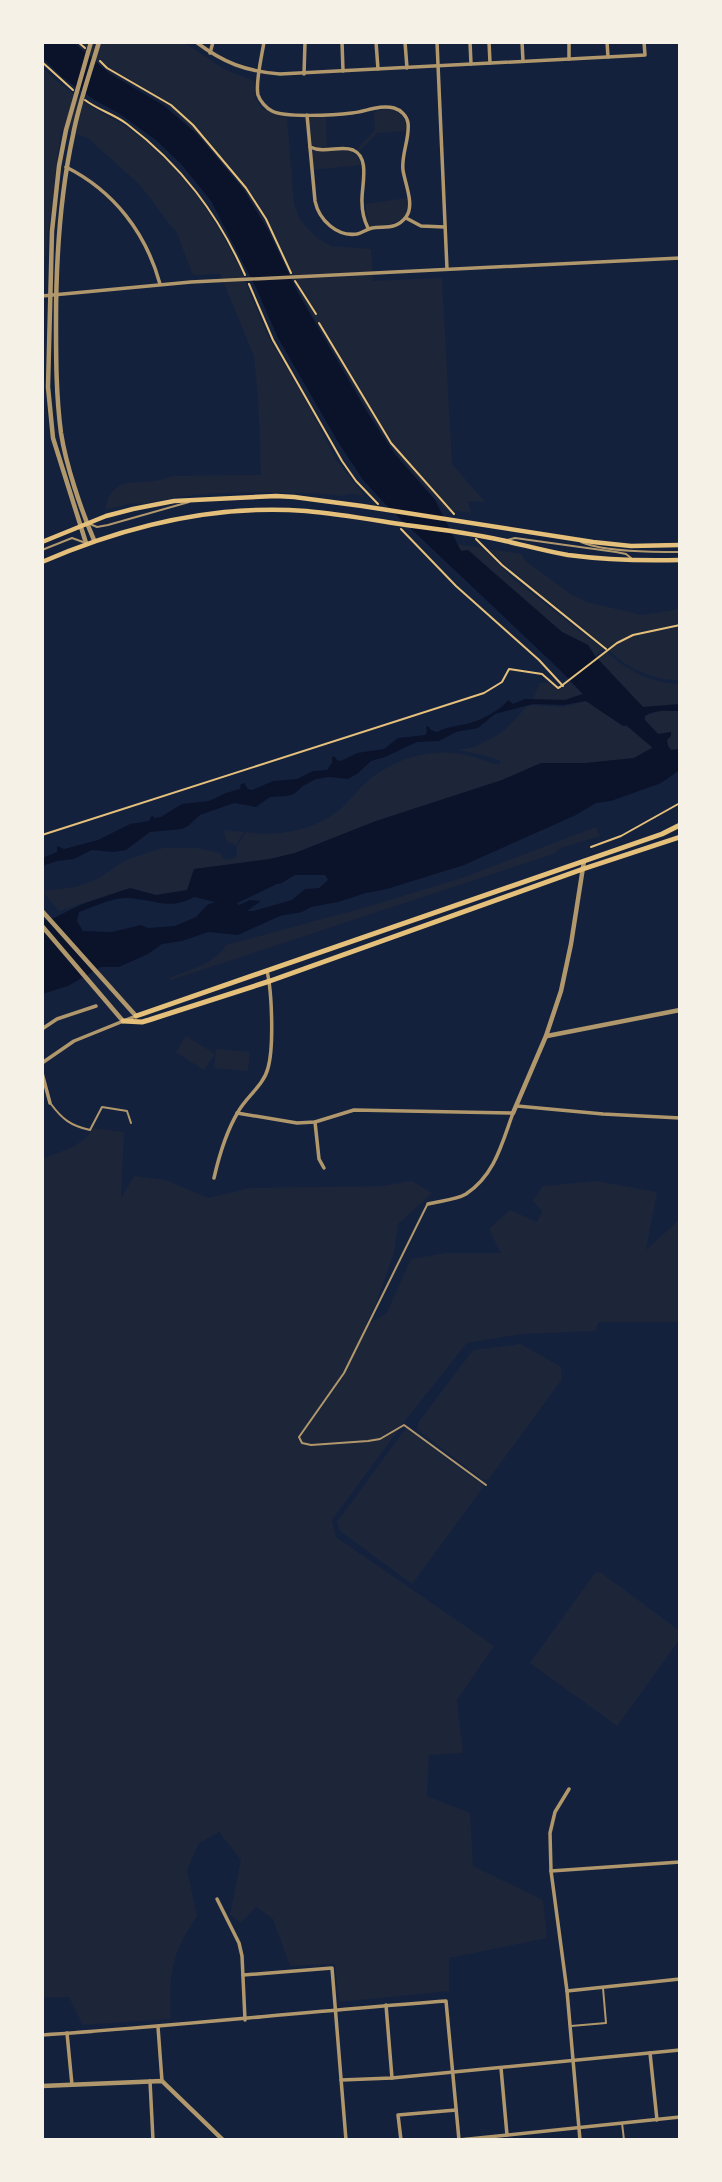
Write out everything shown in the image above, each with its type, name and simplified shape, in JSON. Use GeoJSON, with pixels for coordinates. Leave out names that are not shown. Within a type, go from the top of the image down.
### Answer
{"type":"FeatureCollection","features":[{"type":"Feature","properties":{"kind":"main road"},"geometry":{"type":"LineString","coordinates":[[42,542],[87,523],[133,509],[174,501],[294,497],[572,539],[631,546],[680,544]]}},
{"type":"Feature","properties":{"kind":"main road"},"geometry":{"type":"LineString","coordinates":[[42,562],[94,540],[175,520],[220,512],[305,511],[502,540],[567,554],[633,561],[680,561]]}},
{"type":"Feature","properties":{"kind":"main road"},"geometry":{"type":"LineString","coordinates":[[136,1016],[680,828]]}},
{"type":"Feature","properties":{"kind":"main road"},"geometry":{"type":"LineString","coordinates":[[123,1021],[142,1022],[270,981],[680,837]]}},
{"type":"Feature","properties":{"kind":"street"},"geometry":{"type":"LineString","coordinates":[[86,543],[53,438],[48,387],[52,231],[59,166],[72,107],[91,42]]}},
{"type":"Feature","properties":{"kind":"street"},"geometry":{"type":"LineString","coordinates":[[94,540],[61,435],[56,381],[56,295],[66,167],[99,42]]}},
{"type":"Feature","properties":{"kind":"street"},"geometry":{"type":"LineString","coordinates":[[196,42],[233,65],[260,72],[304,74],[645,55],[644,42]]}},
{"type":"Feature","properties":{"kind":"street"},"geometry":{"type":"LineString","coordinates":[[210,52],[213,42]]}},
{"type":"Feature","properties":{"kind":"street"},"geometry":{"type":"LineString","coordinates":[[264,42],[258,94],[271,111],[289,116],[307,115],[351,114],[386,107],[402,112],[408,124],[403,162],[410,204],[406,218],[394,227],[343,234],[322,218],[315,201],[307,115]]}},
{"type":"Feature","properties":{"kind":"street"},"geometry":{"type":"LineString","coordinates":[[304,74],[305,42]]}},
{"type":"Feature","properties":{"kind":"street"},"geometry":{"type":"LineString","coordinates":[[342,42],[343,71]]}},
{"type":"Feature","properties":{"kind":"street"},"geometry":{"type":"LineString","coordinates":[[376,42],[378,69]]}},
{"type":"Feature","properties":{"kind":"street"},"geometry":{"type":"LineString","coordinates":[[405,42],[407,68]]}},
{"type":"Feature","properties":{"kind":"street"},"geometry":{"type":"LineString","coordinates":[[437,42],[447,268]]}},
{"type":"Feature","properties":{"kind":"street"},"geometry":{"type":"LineString","coordinates":[[470,42],[471,64]]}},
{"type":"Feature","properties":{"kind":"street"},"geometry":{"type":"LineString","coordinates":[[489,42],[490,63]]}},
{"type":"Feature","properties":{"kind":"street"},"geometry":{"type":"LineString","coordinates":[[522,42],[523,61]]}},
{"type":"Feature","properties":{"kind":"street"},"geometry":{"type":"LineString","coordinates":[[569,42],[569,59]]}},
{"type":"Feature","properties":{"kind":"street"},"geometry":{"type":"LineString","coordinates":[[607,42],[608,57]]}},
{"type":"Feature","properties":{"kind":"street"},"geometry":{"type":"LineString","coordinates":[[310,147],[329,151],[350,150],[359,155],[363,173],[362,207],[369,229]]}},
{"type":"Feature","properties":{"kind":"street"},"geometry":{"type":"LineString","coordinates":[[66,167],[86,177],[127,215],[155,263],[160,284]]}},
{"type":"Feature","properties":{"kind":"street"},"geometry":{"type":"LineString","coordinates":[[406,218],[421,226],[445,227]]}},
{"type":"Feature","properties":{"kind":"street"},"geometry":{"type":"LineString","coordinates":[[42,296],[160,284],[310,274],[680,258]]}},
{"type":"Feature","properties":{"kind":"street"},"geometry":{"type":"LineString","coordinates":[[428,1204],[464,1195],[493,1167],[546,1036],[564,979],[584,861]]}},
{"type":"Feature","properties":{"kind":"street"},"geometry":{"type":"LineString","coordinates":[[42,911],[136,1016],[74,1041],[42,1063]]}},
{"type":"Feature","properties":{"kind":"street"},"geometry":{"type":"LineString","coordinates":[[42,926],[123,1021]]}},
{"type":"Feature","properties":{"kind":"street"},"geometry":{"type":"LineString","coordinates":[[214,1178],[220,1154],[237,1113],[268,1069],[271,1034],[270,981],[267,971]]}},
{"type":"Feature","properties":{"kind":"street"},"geometry":{"type":"LineString","coordinates":[[42,1029],[57,1019],[96,1006]]}},
{"type":"Feature","properties":{"kind":"street"},"geometry":{"type":"LineString","coordinates":[[546,1036],[680,1010]]}},
{"type":"Feature","properties":{"kind":"street"},"geometry":{"type":"LineString","coordinates":[[42,1073],[50,1103]]}},
{"type":"Feature","properties":{"kind":"street"},"geometry":{"type":"LineString","coordinates":[[517,1106],[680,1118]]}},
{"type":"Feature","properties":{"kind":"street"},"geometry":{"type":"LineString","coordinates":[[237,1113],[297,1123],[315,1122],[354,1110],[513,1113]]}},
{"type":"Feature","properties":{"kind":"street"},"geometry":{"type":"LineString","coordinates":[[315,1122],[318,1159],[324,1168]]}},
{"type":"Feature","properties":{"kind":"street"},"geometry":{"type":"LineString","coordinates":[[569,1789],[555,1812],[550,1833],[551,1871],[571,2026],[580,2140]]}},
{"type":"Feature","properties":{"kind":"street"},"geometry":{"type":"LineString","coordinates":[[551,1871],[680,1862]]}},
{"type":"Feature","properties":{"kind":"street"},"geometry":{"type":"LineString","coordinates":[[218,1899],[239,1942],[245,2020]]}},
{"type":"Feature","properties":{"kind":"street"},"geometry":{"type":"LineString","coordinates":[[243,1975],[332,1968],[346,2140]]}},
{"type":"Feature","properties":{"kind":"street"},"geometry":{"type":"LineString","coordinates":[[567,1991],[680,1979]]}},
{"type":"Feature","properties":{"kind":"street"},"geometry":{"type":"LineString","coordinates":[[42,2035],[446,2001],[458,2140],[680,2117]]}},
{"type":"Feature","properties":{"kind":"street"},"geometry":{"type":"LineString","coordinates":[[386,2006],[392,2078]]}},
{"type":"Feature","properties":{"kind":"street"},"geometry":{"type":"LineString","coordinates":[[158,2027],[162,2081],[223,2140]]}},
{"type":"Feature","properties":{"kind":"street"},"geometry":{"type":"LineString","coordinates":[[68,2033],[72,2085]]}},
{"type":"Feature","properties":{"kind":"street"},"geometry":{"type":"LineString","coordinates":[[341,2080],[574,2062],[680,2050]]}},
{"type":"Feature","properties":{"kind":"street"},"geometry":{"type":"LineString","coordinates":[[650,2053],[657,2120]]}},
{"type":"Feature","properties":{"kind":"street"},"geometry":{"type":"LineString","coordinates":[[501,2068],[507,2135]]}},
{"type":"Feature","properties":{"kind":"street"},"geometry":{"type":"LineString","coordinates":[[150,2081],[153,2140]]}},
{"type":"Feature","properties":{"kind":"street"},"geometry":{"type":"LineString","coordinates":[[42,2085],[162,2081]]}},
{"type":"Feature","properties":{"kind":"street"},"geometry":{"type":"LineString","coordinates":[[401,2140],[398,2115],[456,2110]]}},
{"type":"Feature","properties":{"kind":"lane"},"geometry":{"type":"LineString","coordinates":[[87,523],[97,527],[108,525],[200,499]]}},
{"type":"Feature","properties":{"kind":"lane"},"geometry":{"type":"LineString","coordinates":[[42,550],[72,538],[86,543]]}},
{"type":"Feature","properties":{"kind":"lane"},"geometry":{"type":"LineString","coordinates":[[502,540],[515,538],[616,552],[626,554],[633,561]]}},
{"type":"Feature","properties":{"kind":"lane"},"geometry":{"type":"LineString","coordinates":[[572,539],[589,546],[680,552]]}},
{"type":"Feature","properties":{"kind":"lane"},"geometry":{"type":"LineString","coordinates":[[50,1103],[61,1118],[75,1127],[90,1130],[102,1107],[127,1111],[131,1123]]}},
{"type":"Feature","properties":{"kind":"lane"},"geometry":{"type":"LineString","coordinates":[[428,1204],[344,1373],[299,1437],[302,1443],[311,1445],[368,1441],[380,1438],[404,1425],[486,1485]]}},
{"type":"Feature","properties":{"kind":"lane"},"geometry":{"type":"LineString","coordinates":[[571,2026],[606,2023],[603,1987]]}},
{"type":"Feature","properties":{"kind":"lane"},"geometry":{"type":"LineString","coordinates":[[622,2122],[624,2140]]}},
{"type":"Feature","properties":{"kind":"path"},"geometry":{"type":"LineString","coordinates":[[78,42],[88,51]]}},
{"type":"Feature","properties":{"kind":"path"},"geometry":{"type":"LineString","coordinates":[[97,59],[107,68],[171,105],[219,154],[266,219],[300,291],[316,314]]}},
{"type":"Feature","properties":{"kind":"path"},"geometry":{"type":"LineString","coordinates":[[42,62],[72,90]]}},
{"type":"Feature","properties":{"kind":"path"},"geometry":{"type":"LineString","coordinates":[[81,97],[124,122],[160,150],[201,196],[238,260],[265,323],[342,461],[378,505]]}},
{"type":"Feature","properties":{"kind":"path"},"geometry":{"type":"LineString","coordinates":[[320,323],[391,443],[460,521]]}},
{"type":"Feature","properties":{"kind":"path"},"geometry":{"type":"LineString","coordinates":[[401,528],[456,586],[564,685]]}},
{"type":"Feature","properties":{"kind":"path"},"geometry":{"type":"LineString","coordinates":[[477,540],[502,565],[606,650]]}},
{"type":"Feature","properties":{"kind":"path"},"geometry":{"type":"LineString","coordinates":[[42,835],[484,692],[502,682],[509,669],[542,674],[558,688],[606,650],[633,635],[680,625]]}},
{"type":"Feature","properties":{"kind":"path"},"geometry":{"type":"LineString","coordinates":[[591,847],[621,836],[680,803]]}},
{"type":"Feature","properties":{"kind":"shaded area"},"geometry":{"type":"Polygon","coordinates":[[[42,42],[73,42],[109,73],[163,105],[197,134],[244,190],[268,230],[298,293],[369,415],[394,453],[435,500],[461,551],[468,550],[562,632],[588,645],[643,707],[680,704],[680,711],[653,712],[645,716],[645,720],[658,734],[671,732],[667,740],[668,746],[671,750],[680,749],[680,770],[661,783],[611,801],[596,803],[576,815],[464,865],[387,889],[280,916],[238,935],[208,932],[182,941],[162,944],[148,954],[119,967],[101,967],[68,986],[42,994],[42,921],[80,905],[130,888],[156,895],[187,890],[194,869],[295,853],[376,821],[502,780],[541,763],[586,763],[634,758],[652,748],[653,744],[639,724],[623,726],[586,701],[563,705],[533,704],[495,714],[478,728],[456,732],[439,741],[417,742],[371,761],[348,779],[316,779],[294,794],[270,797],[256,807],[234,803],[200,815],[182,829],[150,832],[126,850],[92,850],[74,859],[42,866],[42,858],[57,852],[57,846],[64,849],[98,840],[130,824],[149,821],[152,815],[154,818],[161,817],[182,804],[209,801],[240,789],[244,783],[252,790],[273,781],[297,779],[313,771],[327,770],[334,756],[341,761],[357,753],[384,749],[398,738],[425,735],[428,726],[437,732],[475,722],[497,710],[508,700],[513,704],[525,699],[565,700],[583,694],[363,480],[278,338],[256,288],[211,201],[181,164],[157,141],[120,114],[63,78],[42,57],[42,42]],[[295,875],[280,884],[267,879],[237,892],[233,901],[239,905],[250,900],[261,901],[247,911],[253,911],[292,900],[305,889],[319,888],[328,880],[325,875],[295,875]],[[194,897],[169,904],[128,898],[116,899],[79,912],[77,921],[83,931],[112,932],[141,925],[148,928],[175,926],[196,917],[207,905],[215,902],[194,897]]]}},
{"type":"Feature","properties":{"kind":"shaded area"},"geometry":{"type":"Polygon","coordinates":[[[75,42],[183,42],[224,69],[254,81],[255,97],[262,109],[287,118],[294,203],[300,220],[316,237],[331,246],[371,249],[373,281],[442,278],[452,464],[485,502],[468,501],[471,513],[444,509],[398,455],[368,411],[302,297],[274,236],[241,185],[202,139],[166,104],[107,70],[75,42]]]}},
{"type":"Feature","properties":{"kind":"shaded area"},"geometry":{"type":"Polygon","coordinates":[[[42,67],[93,108],[142,138],[172,165],[202,201],[241,270],[267,334],[306,400],[336,460],[364,495],[220,493],[177,497],[144,504],[132,503],[105,510],[115,489],[131,482],[161,480],[171,476],[261,475],[254,356],[220,274],[193,275],[176,231],[141,186],[88,138],[61,129],[42,283],[42,67]]]}},
{"type":"Feature","properties":{"kind":"shaded area"},"geometry":{"type":"Polygon","coordinates":[[[384,109],[401,115],[405,121],[405,131],[377,133],[359,151],[357,149],[375,130],[374,112],[384,109]]]}},
{"type":"Feature","properties":{"kind":"shaded area"},"geometry":{"type":"Polygon","coordinates":[[[309,116],[326,116],[327,150],[311,145],[309,116]]]}},
{"type":"Feature","properties":{"kind":"shaded area"},"geometry":{"type":"Polygon","coordinates":[[[311,149],[348,151],[358,158],[361,165],[312,170],[311,149]]]}},
{"type":"Feature","properties":{"kind":"shaded area"},"geometry":{"type":"Polygon","coordinates":[[[407,198],[406,214],[402,219],[391,224],[369,227],[365,204],[407,198]]]}},
{"type":"Feature","properties":{"kind":"shaded area"},"geometry":{"type":"Polygon","coordinates":[[[457,544],[482,548],[513,579],[603,649],[595,656],[588,645],[562,632],[468,550],[461,551],[457,544]]]}},
{"type":"Feature","properties":{"kind":"shaded area"},"geometry":{"type":"Polygon","coordinates":[[[488,549],[522,554],[524,560],[572,595],[587,602],[642,615],[680,609],[680,680],[651,676],[624,663],[488,549]]]}},
{"type":"Feature","properties":{"kind":"shaded area"},"geometry":{"type":"Polygon","coordinates":[[[606,652],[640,675],[680,684],[680,704],[643,707],[598,659],[606,652]]]}},
{"type":"Feature","properties":{"kind":"shaded area"},"geometry":{"type":"Polygon","coordinates":[[[570,682],[582,694],[565,700],[533,699],[540,683],[549,683],[556,689],[570,682]]]}},
{"type":"Feature","properties":{"kind":"shaded area"},"geometry":{"type":"Polygon","coordinates":[[[586,701],[623,726],[639,724],[653,744],[652,748],[634,758],[586,763],[541,763],[502,780],[376,821],[295,853],[270,859],[188,890],[156,895],[130,888],[59,911],[42,891],[76,887],[95,880],[128,859],[163,848],[197,848],[220,853],[225,860],[233,859],[237,856],[237,847],[246,832],[270,834],[306,828],[338,811],[364,784],[383,770],[405,760],[429,754],[453,753],[499,765],[501,761],[459,750],[474,747],[496,736],[527,706],[563,707],[586,701]]]}},
{"type":"Feature","properties":{"kind":"shaded area"},"geometry":{"type":"Polygon","coordinates":[[[662,710],[680,711],[680,749],[671,750],[665,734],[658,734],[645,721],[645,716],[662,710]]]}},
{"type":"Feature","properties":{"kind":"shaded area"},"geometry":{"type":"Polygon","coordinates":[[[596,827],[600,836],[561,848],[553,854],[171,980],[169,978],[208,962],[226,945],[465,877],[596,827]]]}},
{"type":"Feature","properties":{"kind":"shaded area"},"geometry":{"type":"Polygon","coordinates":[[[225,830],[244,832],[236,846],[227,842],[225,830]]]}},
{"type":"Feature","properties":{"kind":"shaded area"},"geometry":{"type":"Polygon","coordinates":[[[186,1036],[215,1054],[204,1070],[176,1052],[186,1036]]]}},
{"type":"Feature","properties":{"kind":"shaded area"},"geometry":{"type":"Polygon","coordinates":[[[216,1049],[250,1052],[248,1071],[214,1068],[216,1049]]]}},
{"type":"Feature","properties":{"kind":"shaded area"},"geometry":{"type":"Polygon","coordinates":[[[92,1128],[124,1132],[121,1199],[134,1176],[166,1180],[208,1198],[250,1188],[381,1186],[412,1181],[432,1193],[398,1224],[394,1253],[366,1325],[386,1314],[411,1259],[446,1253],[501,1253],[489,1229],[510,1210],[537,1222],[542,1211],[533,1201],[543,1186],[596,1181],[657,1192],[646,1250],[680,1219],[680,1322],[599,1322],[595,1331],[522,1334],[467,1343],[332,1520],[336,1537],[494,1646],[457,1700],[463,1753],[429,1755],[427,1796],[470,1813],[473,1866],[543,1900],[547,1938],[449,1958],[449,1991],[339,2002],[335,1964],[290,1966],[273,1919],[256,1907],[241,1923],[230,1915],[241,1860],[219,1832],[199,1843],[187,1870],[197,1916],[173,1965],[171,2019],[83,2025],[69,1997],[42,1998],[42,1159],[78,1144],[92,1128]]]}},
{"type":"Feature","properties":{"kind":"shaded area"},"geometry":{"type":"Polygon","coordinates":[[[521,1344],[561,1367],[562,1379],[489,1479],[483,1480],[418,1430],[418,1423],[473,1350],[521,1344]]]}},
{"type":"Feature","properties":{"kind":"shaded area"},"geometry":{"type":"Polygon","coordinates":[[[406,1428],[484,1486],[412,1584],[340,1531],[337,1522],[406,1428]]]}},
{"type":"Feature","properties":{"kind":"shaded area"},"geometry":{"type":"Polygon","coordinates":[[[600,1572],[680,1631],[680,1639],[617,1726],[530,1663],[595,1573],[600,1572]]]}},
{"type":"Feature","properties":{"kind":"waterway"},"geometry":{"type":"LineString","coordinates":[[624,717],[657,745]]}},
{"type":"Feature","properties":{"kind":"waterway"},"geometry":{"type":"LineString","coordinates":[[224,904],[282,876]]}}]}
